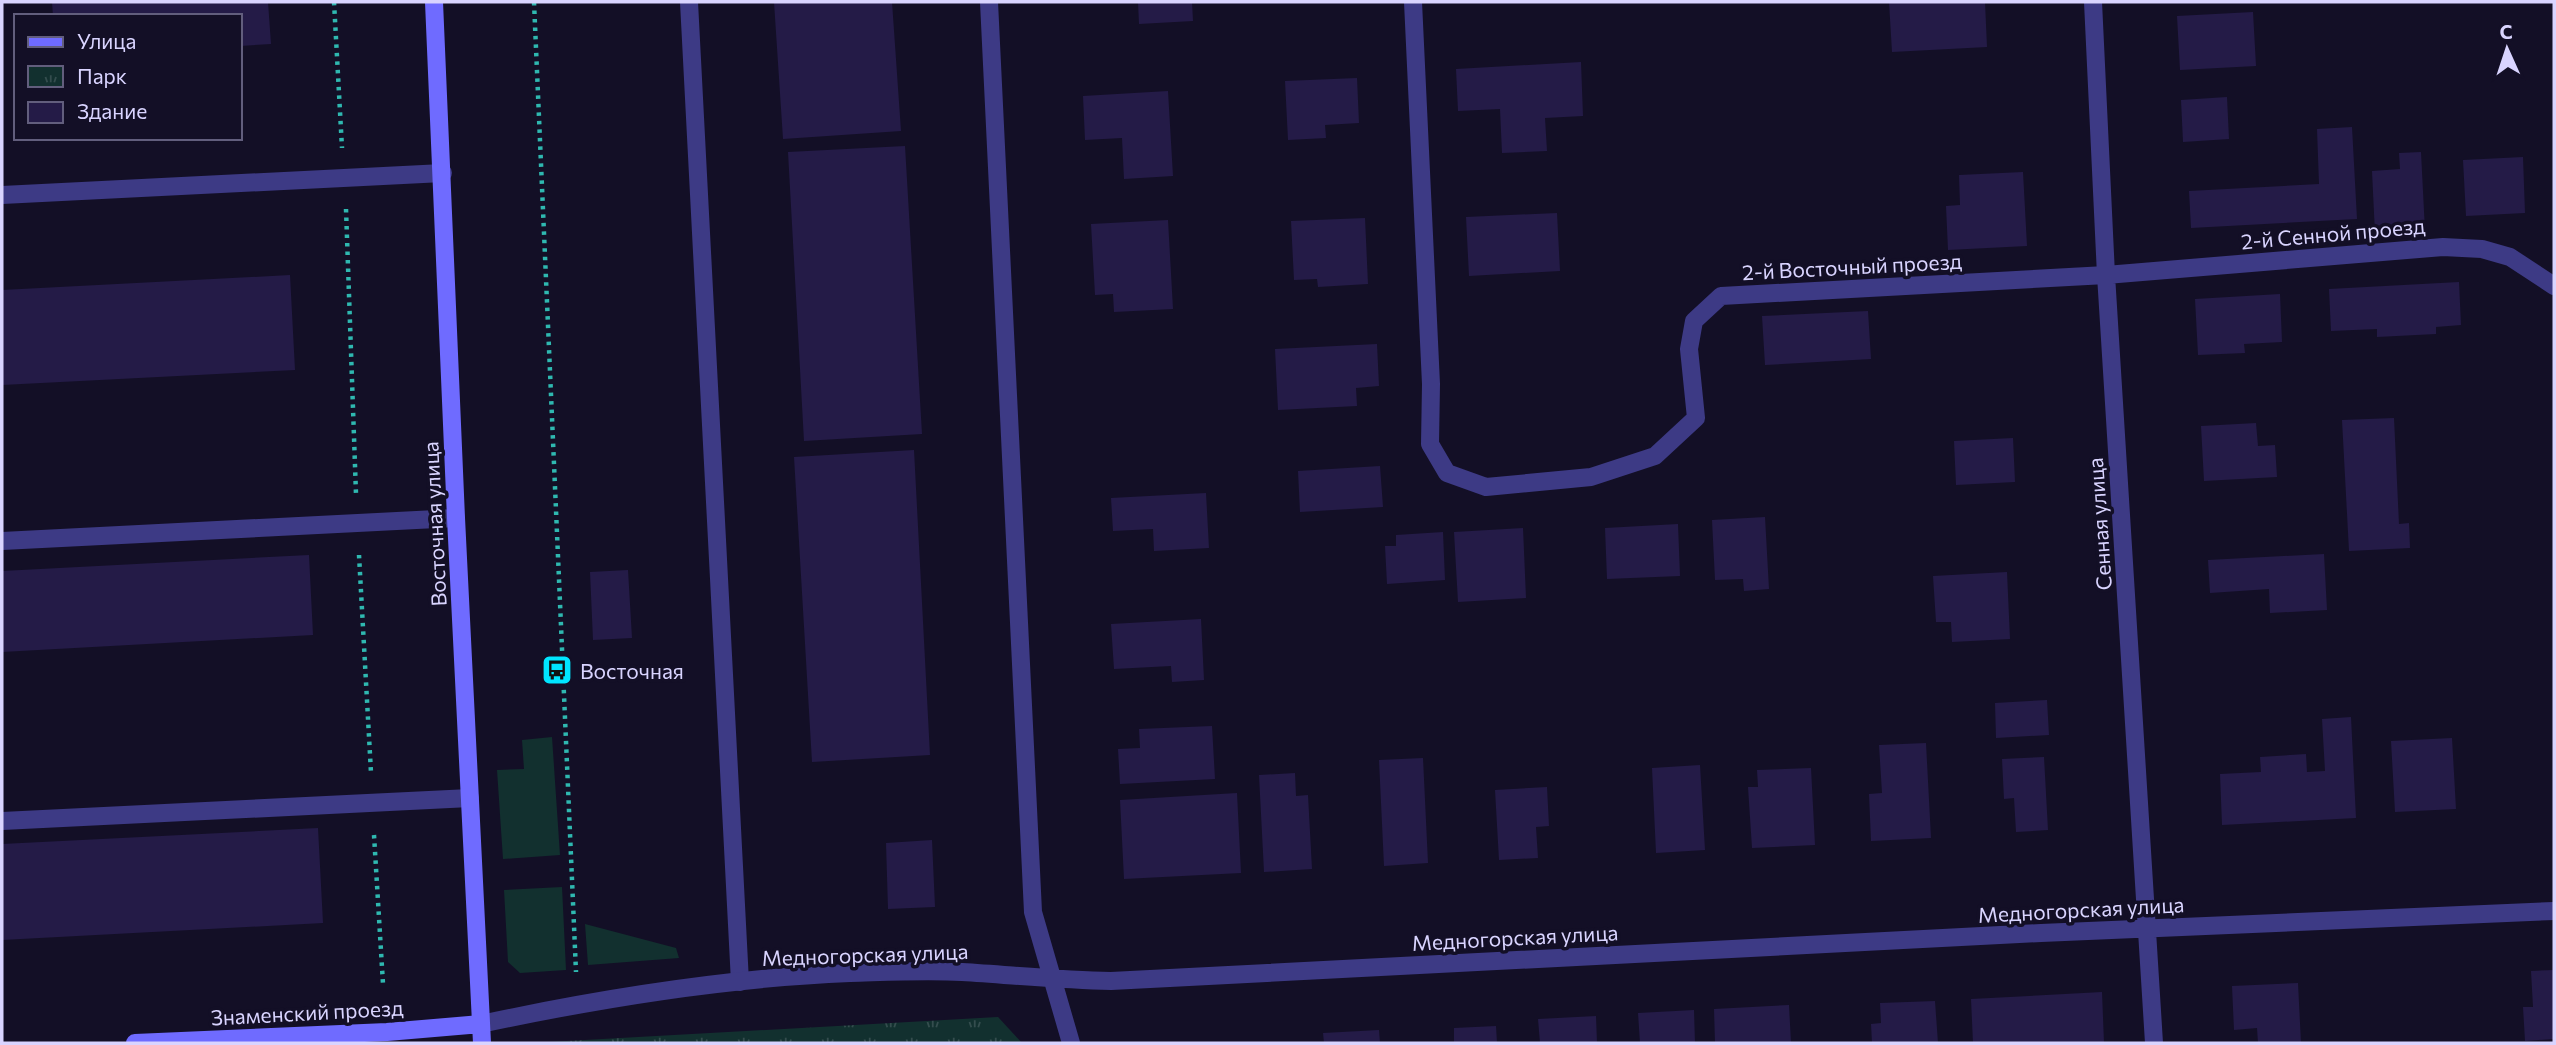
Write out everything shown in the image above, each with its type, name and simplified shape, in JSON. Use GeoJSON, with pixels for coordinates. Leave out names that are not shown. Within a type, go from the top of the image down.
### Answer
{"type":"FeatureCollection","features":[{"type":"Feature","properties":{"kind":"main road","name":"Восточная улица"},"geometry":{"type":"LineString","coordinates":[[434,2],[482,1043]]}},
{"type":"Feature","properties":{"kind":"main road","name":"Знаменский проезд"},"geometry":{"type":"LineString","coordinates":[[135,1043],[387,1032],[481,1024]]}},
{"type":"Feature","properties":{"kind":"street"},"geometry":{"type":"LineString","coordinates":[[689,2],[740,982]]}},
{"type":"Feature","properties":{"kind":"street"},"geometry":{"type":"LineString","coordinates":[[989,2],[1033,912],[1071,1043]]}},
{"type":"Feature","properties":{"kind":"street","name":"2-й Восточный проезд"},"geometry":{"type":"LineString","coordinates":[[1413,2],[1431,384],[1430,444],[1447,473],[1486,486],[1591,477],[1656,456],[1696,418],[1689,349],[1692,330],[1694,321],[1721,296],[2106,275]]}},
{"type":"Feature","properties":{"kind":"street","name":"Сенная улица"},"geometry":{"type":"LineString","coordinates":[[2093,2],[2106,275],[2154,1043]]}},
{"type":"Feature","properties":{"kind":"street"},"geometry":{"type":"LineString","coordinates":[[2,195],[443,173]]}},
{"type":"Feature","properties":{"kind":"street","name":"2-й Сенной проезд"},"geometry":{"type":"LineString","coordinates":[[2106,275],[2442,247],[2482,248],[2510,257],[2554,286]]}},
{"type":"Feature","properties":{"kind":"street"},"geometry":{"type":"LineString","coordinates":[[2,541],[456,519]]}},
{"type":"Feature","properties":{"kind":"street"},"geometry":{"type":"LineString","coordinates":[[2,821],[470,798]]}},
{"type":"Feature","properties":{"kind":"street","name":"Медногорская улица"},"geometry":{"type":"LineString","coordinates":[[481,1024],[578,1003],[740,982],[849,973],[959,972],[1054,980],[1111,981],[2554,911]]}},
{"type":"Feature","properties":{"kind":"path"},"geometry":{"type":"LineString","coordinates":[[534,2],[578,1003]]}},
{"type":"Feature","properties":{"kind":"green space"},"geometry":{"type":"Polygon","coordinates":[[[552,737],[560,855],[503,859],[497,770],[524,769],[522,740],[552,737]]]}},
{"type":"Feature","properties":{"kind":"green space"},"geometry":{"type":"Polygon","coordinates":[[[562,887],[566,970],[520,973],[508,962],[504,890],[562,887]]]}},
{"type":"Feature","properties":{"kind":"green space"},"geometry":{"type":"Polygon","coordinates":[[[585,924],[676,948],[679,958],[588,965],[585,924]]]}},
{"type":"Feature","properties":{"kind":"green space"},"geometry":{"type":"Polygon","coordinates":[[[998,1017],[1022,1043],[549,1043],[549,1042],[998,1017]]]}},
{"type":"Feature","properties":{"kind":"building"},"geometry":{"type":"Polygon","coordinates":[[[52,2],[268,2],[271,44],[242,46],[242,14],[53,14],[52,2]]]}},
{"type":"Feature","properties":{"kind":"building"},"geometry":{"type":"Polygon","coordinates":[[[774,2],[892,2],[901,131],[783,139],[774,2]]]}},
{"type":"Feature","properties":{"kind":"building"},"geometry":{"type":"Polygon","coordinates":[[[1138,2],[1192,2],[1193,21],[1139,24],[1138,2]]]}},
{"type":"Feature","properties":{"kind":"building"},"geometry":{"type":"Polygon","coordinates":[[[1889,2],[1985,2],[1987,47],[1892,52],[1889,2]]]}},
{"type":"Feature","properties":{"kind":"building"},"geometry":{"type":"Polygon","coordinates":[[[2253,12],[2256,66],[2180,70],[2177,16],[2253,12]]]}},
{"type":"Feature","properties":{"kind":"building"},"geometry":{"type":"Polygon","coordinates":[[[1581,62],[1583,116],[1545,118],[1547,151],[1502,153],[1500,109],[1458,111],[1456,69],[1581,62]]]}},
{"type":"Feature","properties":{"kind":"building"},"geometry":{"type":"Polygon","coordinates":[[[1357,78],[1359,123],[1325,125],[1326,138],[1288,140],[1285,81],[1357,78]]]}},
{"type":"Feature","properties":{"kind":"building"},"geometry":{"type":"Polygon","coordinates":[[[1168,91],[1173,176],[1124,179],[1122,138],[1085,140],[1083,96],[1168,91]]]}},
{"type":"Feature","properties":{"kind":"building"},"geometry":{"type":"Polygon","coordinates":[[[2227,97],[2229,139],[2183,142],[2181,100],[2227,97]]]}},
{"type":"Feature","properties":{"kind":"building"},"geometry":{"type":"Polygon","coordinates":[[[2352,127],[2357,219],[2191,228],[2189,191],[2319,184],[2317,129],[2352,127]]]}},
{"type":"Feature","properties":{"kind":"building"},"geometry":{"type":"Polygon","coordinates":[[[905,146],[922,434],[804,441],[788,152],[905,146]]]}},
{"type":"Feature","properties":{"kind":"building"},"geometry":{"type":"Polygon","coordinates":[[[2421,152],[2425,231],[2375,234],[2372,171],[2400,169],[2399,153],[2421,152]]]}},
{"type":"Feature","properties":{"kind":"building"},"geometry":{"type":"Polygon","coordinates":[[[2523,157],[2525,213],[2466,216],[2463,160],[2523,157]]]}},
{"type":"Feature","properties":{"kind":"building"},"geometry":{"type":"Polygon","coordinates":[[[2023,172],[2027,246],[1948,250],[1946,206],[1960,205],[1959,175],[2023,172]]]}},
{"type":"Feature","properties":{"kind":"building"},"geometry":{"type":"Polygon","coordinates":[[[1557,213],[1560,271],[1469,276],[1466,217],[1557,213]]]}},
{"type":"Feature","properties":{"kind":"building"},"geometry":{"type":"Polygon","coordinates":[[[1365,218],[1368,284],[1318,287],[1317,279],[1294,280],[1291,221],[1365,218]]]}},
{"type":"Feature","properties":{"kind":"building"},"geometry":{"type":"Polygon","coordinates":[[[1168,220],[1173,309],[1114,312],[1113,294],[1095,295],[1091,224],[1168,220]]]}},
{"type":"Feature","properties":{"kind":"building"},"geometry":{"type":"Polygon","coordinates":[[[290,275],[295,370],[2,385],[2,290],[290,275]]]}},
{"type":"Feature","properties":{"kind":"building"},"geometry":{"type":"Polygon","coordinates":[[[2459,282],[2461,325],[2436,327],[2436,334],[2377,337],[2377,329],[2331,331],[2329,289],[2459,282]]]}},
{"type":"Feature","properties":{"kind":"building"},"geometry":{"type":"Polygon","coordinates":[[[2280,294],[2282,342],[2244,344],[2245,353],[2198,355],[2195,299],[2280,294]]]}},
{"type":"Feature","properties":{"kind":"building"},"geometry":{"type":"Polygon","coordinates":[[[1868,311],[1871,359],[1765,365],[1762,316],[1868,311]]]}},
{"type":"Feature","properties":{"kind":"building"},"geometry":{"type":"Polygon","coordinates":[[[1377,344],[1379,386],[1356,388],[1357,406],[1278,410],[1275,349],[1377,344]]]}},
{"type":"Feature","properties":{"kind":"building"},"geometry":{"type":"Polygon","coordinates":[[[2394,418],[2399,524],[2409,523],[2410,548],[2349,551],[2342,420],[2394,418]]]}},
{"type":"Feature","properties":{"kind":"building"},"geometry":{"type":"Polygon","coordinates":[[[2256,423],[2258,446],[2275,445],[2277,477],[2204,481],[2201,426],[2256,423]]]}},
{"type":"Feature","properties":{"kind":"building"},"geometry":{"type":"Polygon","coordinates":[[[2013,438],[2015,482],[1956,485],[1954,441],[2013,438]]]}},
{"type":"Feature","properties":{"kind":"building"},"geometry":{"type":"Polygon","coordinates":[[[914,450],[930,755],[812,762],[794,457],[914,450]]]}},
{"type":"Feature","properties":{"kind":"building"},"geometry":{"type":"Polygon","coordinates":[[[1380,466],[1383,507],[1300,512],[1298,471],[1380,466]]]}},
{"type":"Feature","properties":{"kind":"building"},"geometry":{"type":"Polygon","coordinates":[[[1206,493],[1209,548],[1154,551],[1153,529],[1113,531],[1111,498],[1206,493]]]}},
{"type":"Feature","properties":{"kind":"building"},"geometry":{"type":"Polygon","coordinates":[[[1765,517],[1769,589],[1744,591],[1743,579],[1715,580],[1712,520],[1765,517]]]}},
{"type":"Feature","properties":{"kind":"building"},"geometry":{"type":"Polygon","coordinates":[[[1678,524],[1680,576],[1607,579],[1605,528],[1678,524]]]}},
{"type":"Feature","properties":{"kind":"building"},"geometry":{"type":"Polygon","coordinates":[[[1523,528],[1526,598],[1458,602],[1454,532],[1523,528]]]}},
{"type":"Feature","properties":{"kind":"building"},"geometry":{"type":"Polygon","coordinates":[[[1443,532],[1445,580],[1387,584],[1385,546],[1396,546],[1396,535],[1443,532]]]}},
{"type":"Feature","properties":{"kind":"building"},"geometry":{"type":"Polygon","coordinates":[[[2324,554],[2327,610],[2270,613],[2269,589],[2210,593],[2208,560],[2324,554]]]}},
{"type":"Feature","properties":{"kind":"building"},"geometry":{"type":"Polygon","coordinates":[[[309,555],[313,635],[2,652],[2,571],[309,555]]]}},
{"type":"Feature","properties":{"kind":"building"},"geometry":{"type":"Polygon","coordinates":[[[628,570],[632,638],[593,640],[590,572],[628,570]]]}},
{"type":"Feature","properties":{"kind":"building"},"geometry":{"type":"Polygon","coordinates":[[[2007,572],[2010,639],[1952,642],[1951,622],[1936,622],[1933,576],[2007,572]]]}},
{"type":"Feature","properties":{"kind":"building"},"geometry":{"type":"Polygon","coordinates":[[[1201,619],[1204,680],[1172,682],[1171,666],[1114,669],[1111,624],[1201,619]]]}},
{"type":"Feature","properties":{"kind":"building"},"geometry":{"type":"Polygon","coordinates":[[[2047,700],[2049,735],[1996,738],[1995,703],[2047,700]]]}},
{"type":"Feature","properties":{"kind":"building"},"geometry":{"type":"Polygon","coordinates":[[[2351,717],[2356,818],[2222,825],[2220,774],[2261,772],[2260,757],[2306,754],[2307,772],[2325,771],[2322,719],[2351,717]]]}},
{"type":"Feature","properties":{"kind":"building"},"geometry":{"type":"Polygon","coordinates":[[[1212,726],[1215,779],[1120,784],[1118,749],[1140,748],[1139,729],[1212,726]]]}},
{"type":"Feature","properties":{"kind":"building"},"geometry":{"type":"Polygon","coordinates":[[[2452,738],[2456,809],[2395,812],[2391,741],[2452,738]]]}},
{"type":"Feature","properties":{"kind":"building"},"geometry":{"type":"Polygon","coordinates":[[[1926,743],[1931,838],[1871,841],[1869,794],[1882,793],[1879,745],[1926,743]]]}},
{"type":"Feature","properties":{"kind":"building"},"geometry":{"type":"Polygon","coordinates":[[[2044,757],[2048,830],[2016,832],[2014,798],[2004,799],[2002,759],[2044,757]]]}},
{"type":"Feature","properties":{"kind":"building"},"geometry":{"type":"Polygon","coordinates":[[[1423,758],[1428,863],[1384,866],[1379,760],[1423,758]]]}},
{"type":"Feature","properties":{"kind":"building"},"geometry":{"type":"Polygon","coordinates":[[[1700,765],[1705,850],[1656,853],[1652,768],[1700,765]]]}},
{"type":"Feature","properties":{"kind":"building"},"geometry":{"type":"Polygon","coordinates":[[[1811,768],[1815,845],[1752,848],[1748,787],[1758,787],[1757,770],[1811,768]]]}},
{"type":"Feature","properties":{"kind":"building"},"geometry":{"type":"Polygon","coordinates":[[[1295,773],[1296,796],[1308,795],[1312,869],[1264,872],[1259,775],[1295,773]]]}},
{"type":"Feature","properties":{"kind":"building"},"geometry":{"type":"Polygon","coordinates":[[[1547,787],[1549,826],[1536,827],[1538,858],[1499,860],[1495,790],[1547,787]]]}},
{"type":"Feature","properties":{"kind":"building"},"geometry":{"type":"Polygon","coordinates":[[[1237,793],[1241,873],[1124,879],[1120,800],[1237,793]]]}},
{"type":"Feature","properties":{"kind":"building"},"geometry":{"type":"Polygon","coordinates":[[[318,828],[323,923],[2,940],[2,844],[318,828]]]}},
{"type":"Feature","properties":{"kind":"building"},"geometry":{"type":"Polygon","coordinates":[[[932,840],[935,907],[888,909],[886,843],[932,840]]]}},
{"type":"Feature","properties":{"kind":"building"},"geometry":{"type":"Polygon","coordinates":[[[2554,970],[2554,1039],[2525,1041],[2523,1007],[2533,1007],[2531,971],[2554,970]]]}},
{"type":"Feature","properties":{"kind":"building"},"geometry":{"type":"Polygon","coordinates":[[[2298,983],[2301,1043],[2258,1043],[2257,1028],[2234,1030],[2232,986],[2298,983]]]}},
{"type":"Feature","properties":{"kind":"building"},"geometry":{"type":"Polygon","coordinates":[[[2102,992],[2104,1043],[1973,1043],[1971,999],[2102,992]]]}},
{"type":"Feature","properties":{"kind":"building"},"geometry":{"type":"Polygon","coordinates":[[[1935,1001],[1938,1043],[1872,1043],[1871,1024],[1881,1023],[1880,1003],[1935,1001]]]}},
{"type":"Feature","properties":{"kind":"building"},"geometry":{"type":"Polygon","coordinates":[[[1789,1005],[1791,1043],[1715,1043],[1714,1009],[1789,1005]]]}},
{"type":"Feature","properties":{"kind":"building"},"geometry":{"type":"Polygon","coordinates":[[[1694,1010],[1695,1043],[1640,1043],[1638,1013],[1694,1010]]]}},
{"type":"Feature","properties":{"kind":"building"},"geometry":{"type":"Polygon","coordinates":[[[1596,1016],[1597,1043],[1540,1043],[1538,1019],[1596,1016]]]}},
{"type":"Feature","properties":{"kind":"building"},"geometry":{"type":"Polygon","coordinates":[[[1496,1026],[1497,1043],[1454,1043],[1454,1028],[1496,1026]]]}},
{"type":"Feature","properties":{"kind":"building"},"geometry":{"type":"Polygon","coordinates":[[[1379,1030],[1380,1043],[1324,1043],[1323,1033],[1379,1030]]]}},
{"type":"Feature","properties":{"kind":"place","name":"Восточная"},"geometry":{"type":"Point","coordinates":[557,670]}}]}
